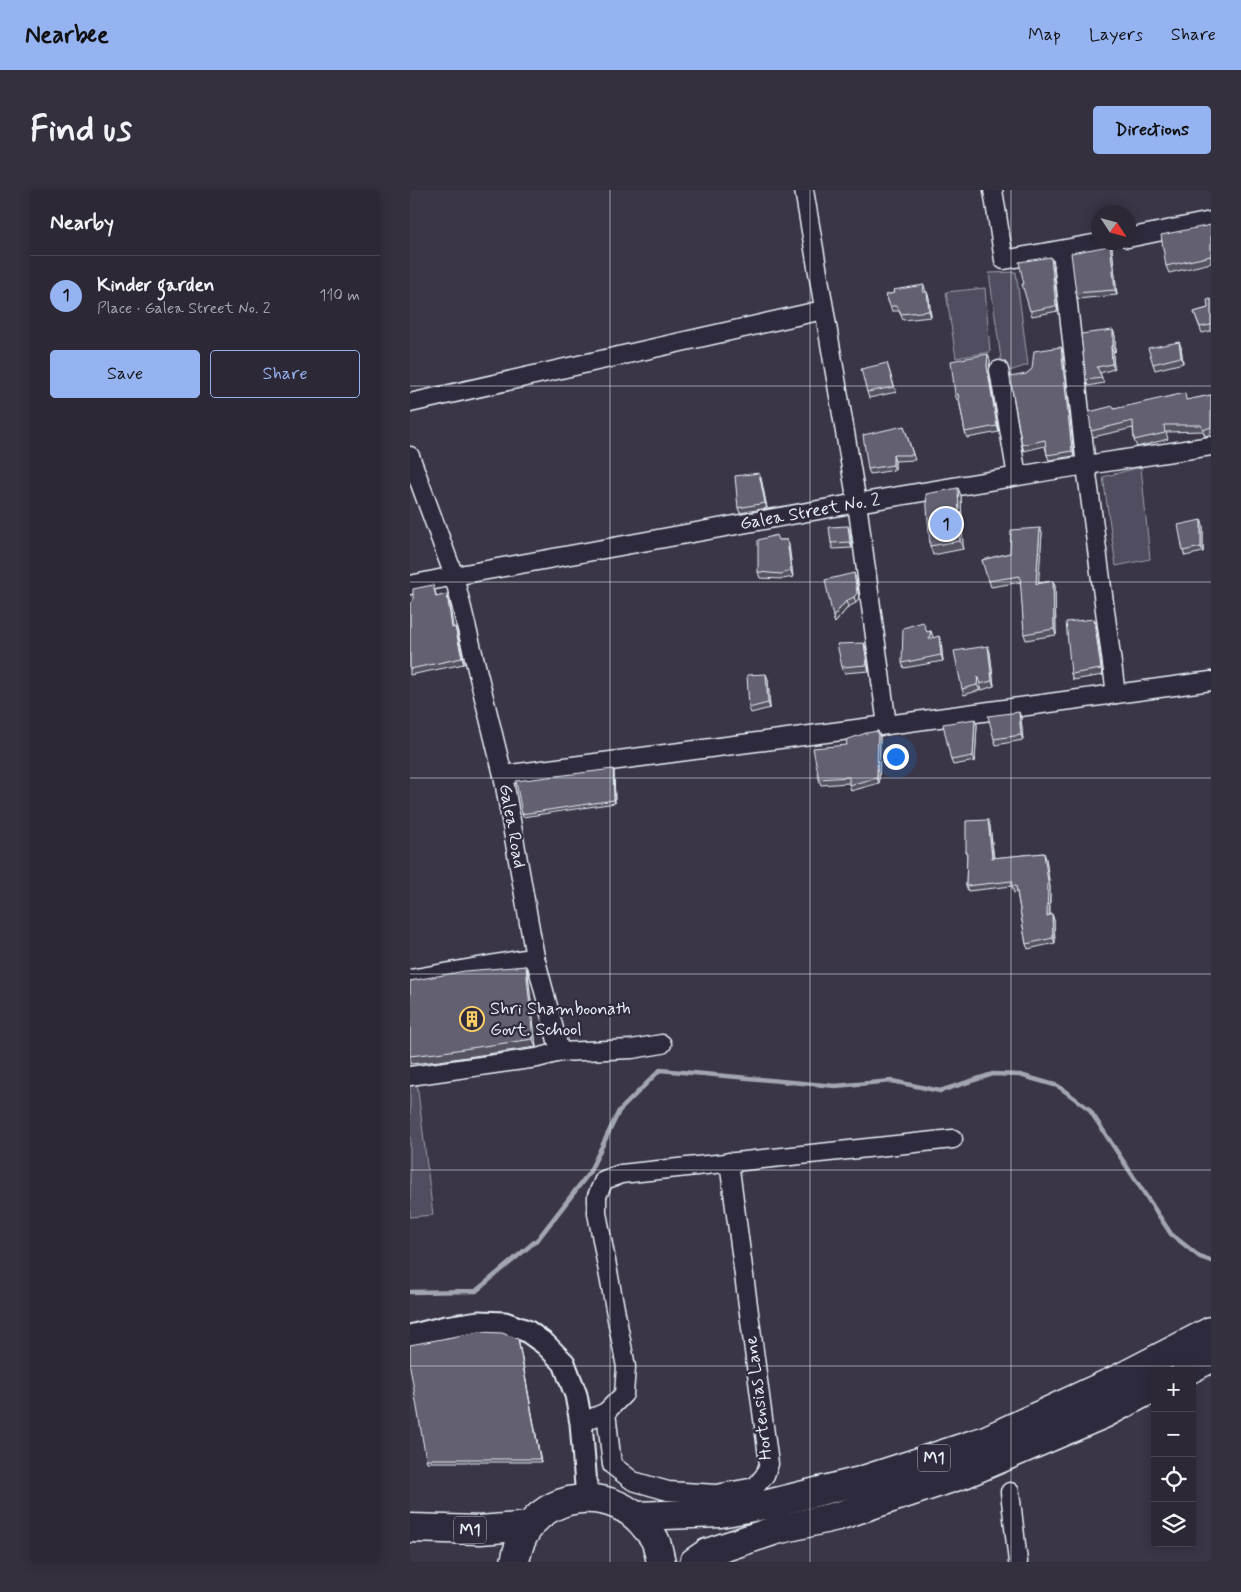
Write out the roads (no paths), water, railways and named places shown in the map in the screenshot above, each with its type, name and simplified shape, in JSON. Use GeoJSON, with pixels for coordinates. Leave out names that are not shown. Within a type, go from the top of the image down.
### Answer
{"type":"FeatureCollection","features":[{"type":"Feature","properties":{"kind":"highway","name":"M1"},"geometry":{"type":"LineString","coordinates":[[636,1516],[720,1513],[764,1505],[860,1481],[986,1440],[1120,1378],[1211,1331]]}},
{"type":"Feature","properties":{"kind":"highway"},"geometry":{"type":"LineString","coordinates":[[1194,1367],[1211,1358]]}},
{"type":"Feature","properties":{"kind":"highway","name":"M1"},"geometry":{"type":"LineString","coordinates":[[694,1562],[707,1553],[776,1530],[838,1516],[964,1474],[1104,1414],[1151,1389]]}},
{"type":"Feature","properties":{"kind":"highway"},"geometry":{"type":"LineString","coordinates":[[515,1562],[518,1547],[530,1526],[541,1515],[555,1506],[570,1500],[586,1498],[604,1500],[621,1506],[636,1516],[655,1539],[661,1562]]}},
{"type":"Feature","properties":{"kind":"highway","name":"M1"},"geometry":{"type":"LineString","coordinates":[[410,1528],[480,1530],[530,1526]]}},
{"type":"Feature","properties":{"kind":"street"},"geometry":{"type":"LineString","coordinates":[[804,190],[857,503],[887,725]]}},
{"type":"Feature","properties":{"kind":"street"},"geometry":{"type":"LineString","coordinates":[[993,190],[1004,260],[1091,245]]}},
{"type":"Feature","properties":{"kind":"street"},"geometry":{"type":"LineString","coordinates":[[1136,236],[1211,221]]}},
{"type":"Feature","properties":{"kind":"street"},"geometry":{"type":"LineString","coordinates":[[1062,251],[1086,466],[1116,694]]}},
{"type":"Feature","properties":{"kind":"street"},"geometry":{"type":"LineString","coordinates":[[410,403],[823,310]]}},
{"type":"Feature","properties":{"kind":"street"},"geometry":{"type":"LineString","coordinates":[[999,370],[1017,476]]}},
{"type":"Feature","properties":{"kind":"street","name":"Galea Street No. 2"},"geometry":{"type":"LineString","coordinates":[[410,585],[857,503],[1211,446]]}},
{"type":"Feature","properties":{"kind":"street","name":"Galea Road"},"geometry":{"type":"LineString","coordinates":[[410,456],[454,576],[503,774],[535,957],[560,1052]]}},
{"type":"Feature","properties":{"kind":"street"},"geometry":{"type":"LineString","coordinates":[[503,774],[1211,681]]}},
{"type":"Feature","properties":{"kind":"street"},"geometry":{"type":"LineString","coordinates":[[410,979],[535,957]]}},
{"type":"Feature","properties":{"kind":"street"},"geometry":{"type":"LineString","coordinates":[[410,1076],[537,1058],[560,1052],[632,1049],[662,1044]]}},
{"type":"Feature","properties":{"kind":"street"},"geometry":{"type":"LineString","coordinates":[[581,1423],[606,1412],[624,1394],[626,1367],[597,1213],[597,1196],[604,1180],[620,1174],[953,1139]]}},
{"type":"Feature","properties":{"kind":"street","name":"Hortensias Lane"},"geometry":{"type":"LineString","coordinates":[[606,1412],[612,1465],[633,1481],[668,1491],[716,1494],[755,1487],[765,1475],[768,1464],[728,1162]]}},
{"type":"Feature","properties":{"kind":"street"},"geometry":{"type":"LineString","coordinates":[[410,1336],[479,1322],[505,1323],[527,1331],[545,1344],[564,1363],[576,1395],[581,1423],[586,1498]]}},
{"type":"Feature","properties":{"kind":"street"},"geometry":{"type":"LineString","coordinates":[[1010,1492],[1018,1562]]}},
{"type":"Feature","properties":{"kind":"waterway"},"geometry":{"type":"LineString","coordinates":[[410,1292],[476,1291],[538,1239],[589,1173],[619,1111],[660,1070],[835,1086],[892,1081],[940,1091],[993,1074],[1020,1075],[1058,1086],[1089,1109],[1171,1234],[1200,1257],[1211,1261]]}},
{"type":"Feature","properties":{"kind":"place","name":"Kinder garden"},"geometry":{"type":"Point","coordinates":[946,524]}},
{"type":"Feature","properties":{"kind":"place","name":"Shri Shamboonath Govt. School"},"geometry":{"type":"Point","coordinates":[472,1019]}}]}
